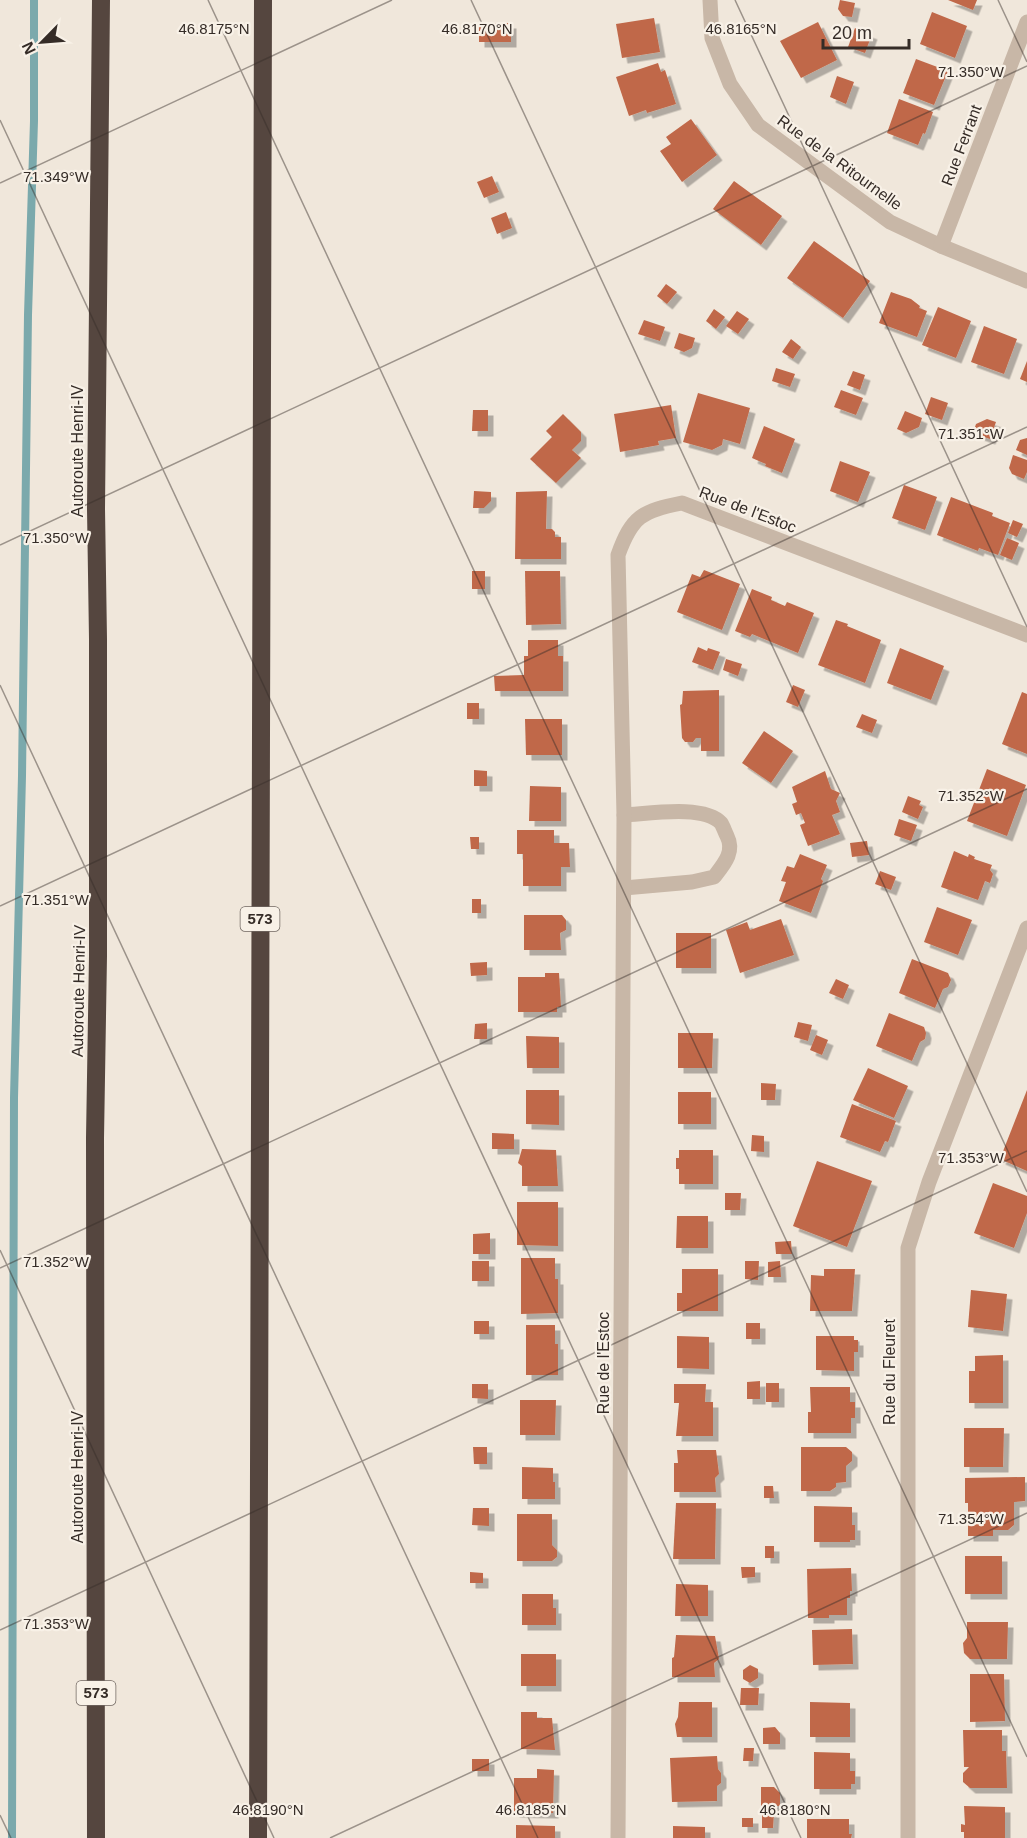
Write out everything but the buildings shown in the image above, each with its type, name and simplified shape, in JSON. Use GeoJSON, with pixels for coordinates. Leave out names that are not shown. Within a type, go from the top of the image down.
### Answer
{"type":"FeatureCollection","features":[{"type":"Feature","properties":{"kind":"highway","name":"Autoroute Henri-IV"},"geometry":{"type":"LineString","coordinates":[[96,1838],[95,1138],[98,956],[98,639],[96,509],[101,0]]}},
{"type":"Feature","properties":{"kind":"highway","name":"573"},"geometry":{"type":"LineString","coordinates":[[258,1838],[263,0]]}},
{"type":"Feature","properties":{"kind":"street","name":"Rue de la Ritournelle"},"geometry":{"type":"LineString","coordinates":[[710,0],[712,38],[730,84],[758,125],[890,222],[941,246],[1027,281]]}},
{"type":"Feature","properties":{"kind":"street","name":"Rue Ferrant"},"geometry":{"type":"LineString","coordinates":[[941,246],[1027,22]]}},
{"type":"Feature","properties":{"kind":"street","name":"Rue de l'Estoc"},"geometry":{"type":"LineString","coordinates":[[618,1838],[624,815],[618,555],[625,534],[639,517],[655,508],[682,503],[1027,635]]}},
{"type":"Feature","properties":{"kind":"street"},"geometry":{"type":"LineString","coordinates":[[624,815],[703,813],[721,822],[730,843],[728,860],[714,877],[692,882],[624,888]]}},
{"type":"Feature","properties":{"kind":"street","name":"Rue du Fleuret"},"geometry":{"type":"LineString","coordinates":[[908,1838],[908,1248],[929,1182],[1027,928]]}},
{"type":"Feature","properties":{"kind":"waterway"},"geometry":{"type":"LineString","coordinates":[[12,1838],[14,1098],[22,776],[28,315],[34,121],[34,0]]}}]}
